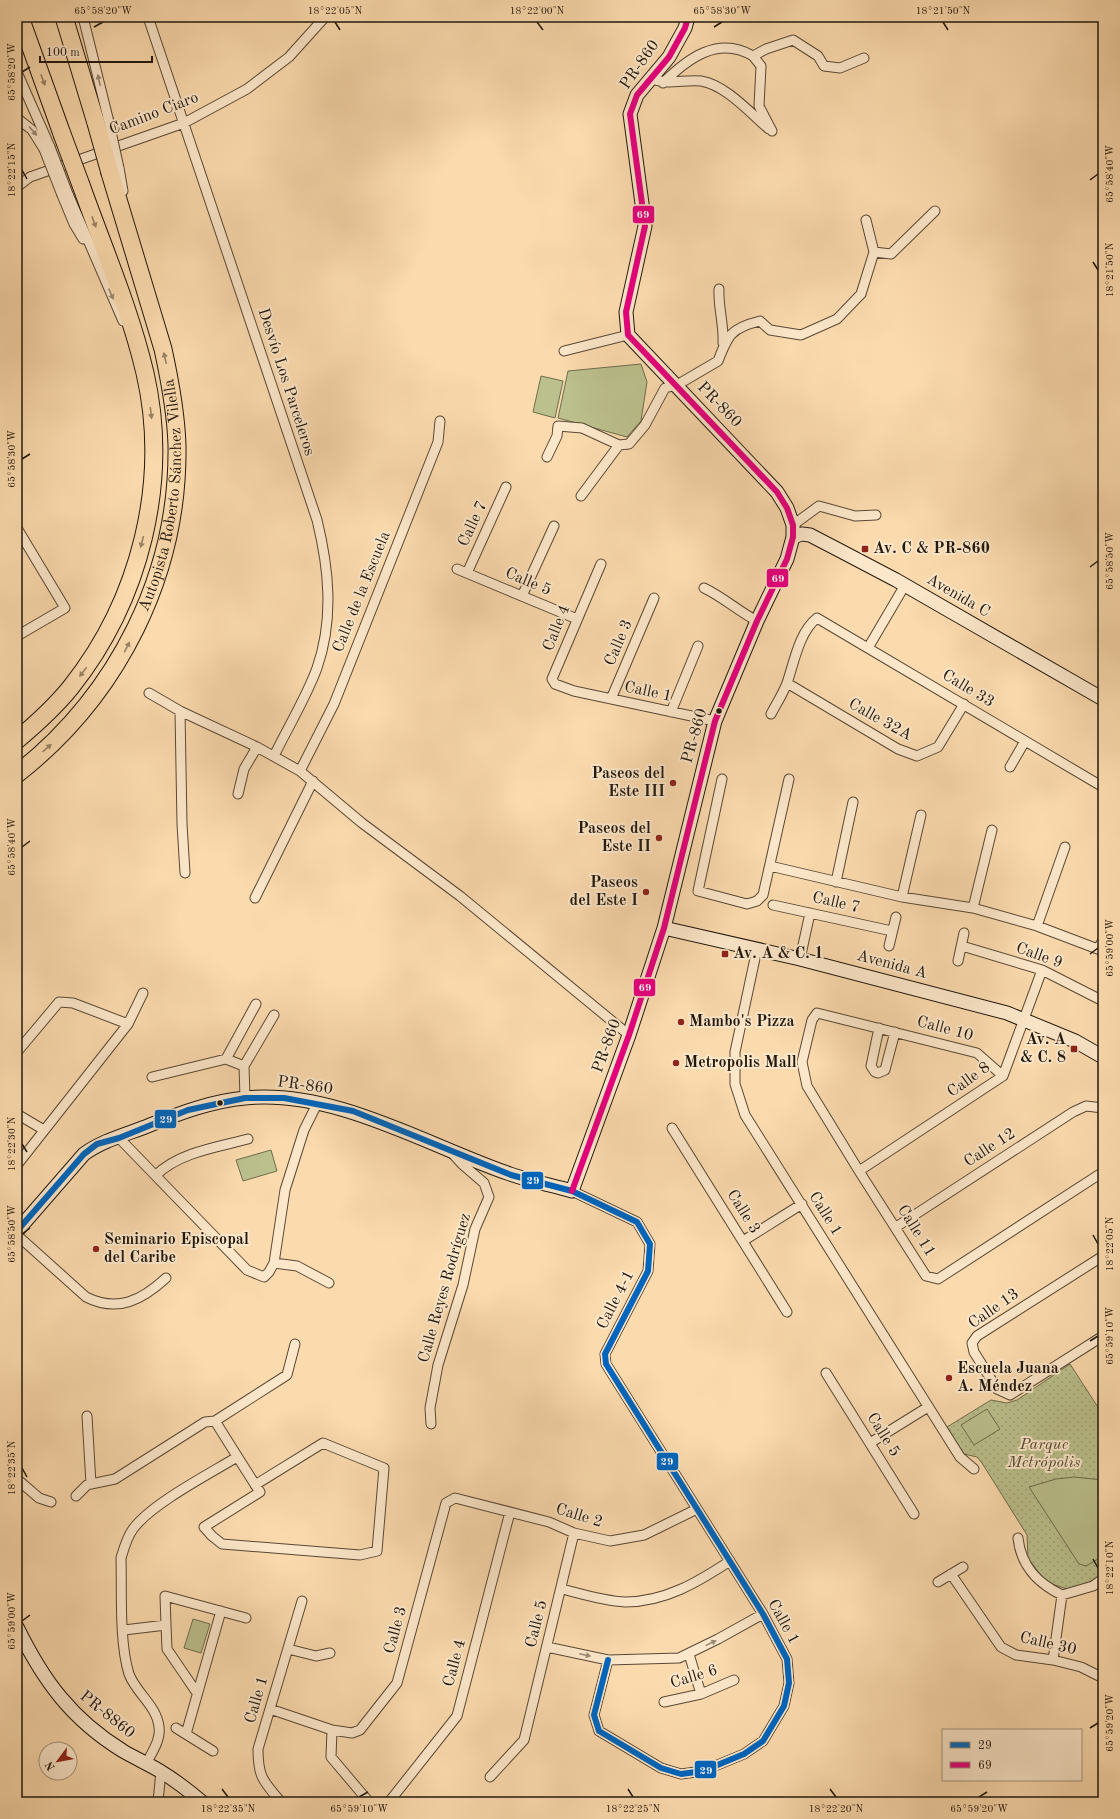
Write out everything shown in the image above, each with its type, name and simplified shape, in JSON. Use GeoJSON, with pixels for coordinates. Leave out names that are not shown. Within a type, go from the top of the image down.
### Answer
{"type":"FeatureCollection","features":[{"type":"Feature","properties":{"kind":"highway","name":"Autopista Roberto Sánchez Vilella"},"geometry":{"type":"LineString","coordinates":[[17,740],[42,719],[71,688],[106,637],[122,606],[139,556],[146,527],[153,476],[153,436],[145,374],[134,333],[71,191],[62,134],[20,17]]}},
{"type":"Feature","properties":{"kind":"highway","name":"Autopista Roberto Sánchez Vilella"},"geometry":{"type":"LineString","coordinates":[[17,774],[52,744],[76,719],[94,697],[123,654],[149,600],[162,559],[170,526],[176,471],[174,412],[163,350],[128,230],[102,120],[64,17]]}},
{"type":"Feature","properties":{"kind":"street"},"geometry":{"type":"LineString","coordinates":[[83,17],[102,120]]}},
{"type":"Feature","properties":{"kind":"street","name":"Desvío Los Parceleros"},"geometry":{"type":"LineString","coordinates":[[148,17],[317,520],[324,551],[328,578],[328,601],[326,627],[322,649],[317,669],[274,756]]}},
{"type":"Feature","properties":{"kind":"street","name":"Camino Ciaro"},"geometry":{"type":"LineString","coordinates":[[17,187],[30,177],[184,123],[247,89],[277,68],[294,52],[325,17]]}},
{"type":"Feature","properties":{"kind":"street","name":"PR-860"},"geometry":{"type":"LineString","coordinates":[[18,1229],[84,1154],[97,1144],[119,1138],[188,1110],[245,1098],[284,1098],[353,1111],[511,1175],[572,1191],[630,1035],[664,928],[715,721],[757,621],[787,559],[793,531],[787,508],[777,492],[628,335],[626,312],[645,226],[630,114],[637,95],[669,57],[685,28],[688,17]]}},
{"type":"Feature","properties":{"kind":"street"},"geometry":{"type":"LineString","coordinates":[[753,56],[766,49],[794,40],[818,56],[824,66],[840,68],[864,58]]}},
{"type":"Feature","properties":{"kind":"street"},"geometry":{"type":"LineString","coordinates":[[650,78],[663,83],[701,81],[720,87],[772,131],[759,106],[761,66],[753,56],[743,50],[727,47],[705,52],[689,59],[663,83]]}},
{"type":"Feature","properties":{"kind":"street"},"geometry":{"type":"LineString","coordinates":[[17,72],[47,148],[71,191],[101,270],[145,374]]}},
{"type":"Feature","properties":{"kind":"street"},"geometry":{"type":"LineString","coordinates":[[17,118],[32,130],[47,148]]}},
{"type":"Feature","properties":{"kind":"street"},"geometry":{"type":"LineString","coordinates":[[874,252],[891,254],[935,211]]}},
{"type":"Feature","properties":{"kind":"street"},"geometry":{"type":"LineString","coordinates":[[547,457],[557,436],[558,426],[582,428],[619,445],[629,444],[645,425],[665,388],[677,385],[718,361],[727,337],[745,324],[760,321],[770,330],[800,336],[837,319],[861,294],[874,252],[866,220]]}},
{"type":"Feature","properties":{"kind":"street"},"geometry":{"type":"LineString","coordinates":[[719,289],[718,303],[722,319],[722,350]]}},
{"type":"Feature","properties":{"kind":"street"},"geometry":{"type":"LineString","coordinates":[[564,352],[628,335]]}},
{"type":"Feature","properties":{"kind":"street","name":"Calle de la Escuela"},"geometry":{"type":"LineString","coordinates":[[300,771],[334,704],[438,442],[440,421]]}},
{"type":"Feature","properties":{"kind":"street"},"geometry":{"type":"LineString","coordinates":[[580,496],[619,445]]}},
{"type":"Feature","properties":{"kind":"street","name":"Calle 7"},"geometry":{"type":"LineString","coordinates":[[467,573],[506,487]]}},
{"type":"Feature","properties":{"kind":"street"},"geometry":{"type":"LineString","coordinates":[[793,531],[819,506],[855,516],[876,515]]}},
{"type":"Feature","properties":{"kind":"street"},"geometry":{"type":"LineString","coordinates":[[522,596],[554,526]]}},
{"type":"Feature","properties":{"kind":"street"},"geometry":{"type":"LineString","coordinates":[[17,528],[65,608],[17,636]]}},
{"type":"Feature","properties":{"kind":"street","name":"Avenida C"},"geometry":{"type":"LineString","coordinates":[[793,531],[810,535],[905,585],[1103,699]]}},
{"type":"Feature","properties":{"kind":"street","name":"Calle 4"},"geometry":{"type":"LineString","coordinates":[[574,691],[555,684],[552,679],[601,564]]}},
{"type":"Feature","properties":{"kind":"street","name":"Calle 5"},"geometry":{"type":"LineString","coordinates":[[457,569],[577,619]]}},
{"type":"Feature","properties":{"kind":"street"},"geometry":{"type":"LineString","coordinates":[[868,648],[905,585]]}},
{"type":"Feature","properties":{"kind":"street"},"geometry":{"type":"LineString","coordinates":[[704,588],[717,594],[744,614],[757,621]]}},
{"type":"Feature","properties":{"kind":"street","name":"Calle 3"},"geometry":{"type":"LineString","coordinates":[[611,699],[654,598]]}},
{"type":"Feature","properties":{"kind":"street","name":"Calle 33"},"geometry":{"type":"LineString","coordinates":[[787,683],[792,661],[810,623],[817,618],[1103,787]]}},
{"type":"Feature","properties":{"kind":"street"},"geometry":{"type":"LineString","coordinates":[[671,712],[698,646]]}},
{"type":"Feature","properties":{"kind":"street"},"geometry":{"type":"LineString","coordinates":[[771,714],[787,683]]}},
{"type":"Feature","properties":{"kind":"street","name":"Calle 32A"},"geometry":{"type":"LineString","coordinates":[[787,683],[898,749],[917,756],[938,747],[964,704]]}},
{"type":"Feature","properties":{"kind":"street","name":"Calle 1"},"geometry":{"type":"LineString","coordinates":[[574,691],[715,721]]}},
{"type":"Feature","properties":{"kind":"street"},"geometry":{"type":"LineString","coordinates":[[148,693],[180,711],[257,747],[300,771],[362,823],[460,896],[630,1035]]}},
{"type":"Feature","properties":{"kind":"street"},"geometry":{"type":"LineString","coordinates":[[180,711],[182,824],[185,873]]}},
{"type":"Feature","properties":{"kind":"street"},"geometry":{"type":"LineString","coordinates":[[1010,767],[1025,741]]}},
{"type":"Feature","properties":{"kind":"street"},"geometry":{"type":"LineString","coordinates":[[238,794],[244,769],[257,747]]}},
{"type":"Feature","properties":{"kind":"street"},"geometry":{"type":"LineString","coordinates":[[722,779],[698,891],[747,904],[757,901],[763,895],[789,780]]}},
{"type":"Feature","properties":{"kind":"street"},"geometry":{"type":"LineString","coordinates":[[255,898],[313,781]]}},
{"type":"Feature","properties":{"kind":"street"},"geometry":{"type":"LineString","coordinates":[[836,882],[853,802]]}},
{"type":"Feature","properties":{"kind":"street"},"geometry":{"type":"LineString","coordinates":[[902,897],[921,815]]}},
{"type":"Feature","properties":{"kind":"street"},"geometry":{"type":"LineString","coordinates":[[973,908],[992,830]]}},
{"type":"Feature","properties":{"kind":"street"},"geometry":{"type":"LineString","coordinates":[[1037,926],[1065,847]]}},
{"type":"Feature","properties":{"kind":"street"},"geometry":{"type":"LineString","coordinates":[[770,866],[902,897],[973,908],[1037,926],[1101,950],[1103,940]]}},
{"type":"Feature","properties":{"kind":"street","name":"Calle 7"},"geometry":{"type":"LineString","coordinates":[[772,904],[892,931]]}},
{"type":"Feature","properties":{"kind":"street"},"geometry":{"type":"LineString","coordinates":[[800,959],[810,913]]}},
{"type":"Feature","properties":{"kind":"street"},"geometry":{"type":"LineString","coordinates":[[889,946],[896,917]]}},
{"type":"Feature","properties":{"kind":"street","name":"Avenida A"},"geometry":{"type":"LineString","coordinates":[[664,928],[800,959],[1024,1019],[1075,1041],[1103,1057]]}},
{"type":"Feature","properties":{"kind":"street"},"geometry":{"type":"LineString","coordinates":[[958,961],[964,933]]}},
{"type":"Feature","properties":{"kind":"street","name":"Calle 9"},"geometry":{"type":"LineString","coordinates":[[962,946],[1042,970],[1103,1001]]}},
{"type":"Feature","properties":{"kind":"street","name":"Calle 1"},"geometry":{"type":"LineString","coordinates":[[757,949],[735,1052],[735,1084],[746,1115],[960,1457],[974,1469]]}},
{"type":"Feature","properties":{"kind":"street","name":"Calle 8"},"geometry":{"type":"LineString","coordinates":[[859,1171],[1003,1076],[1042,970]]}},
{"type":"Feature","properties":{"kind":"street"},"geometry":{"type":"LineString","coordinates":[[17,1165],[128,1024],[143,993]]}},
{"type":"Feature","properties":{"kind":"street"},"geometry":{"type":"LineString","coordinates":[[17,1052],[59,1002],[72,1003],[128,1024]]}},
{"type":"Feature","properties":{"kind":"street"},"geometry":{"type":"LineString","coordinates":[[226,1059],[256,1004]]}},
{"type":"Feature","properties":{"kind":"street","name":"Calle 10"},"geometry":{"type":"LineString","coordinates":[[815,1016],[817,1013],[977,1053],[1003,1076]]}},
{"type":"Feature","properties":{"kind":"street"},"geometry":{"type":"LineString","coordinates":[[245,1098],[244,1066],[274,1015]]}},
{"type":"Feature","properties":{"kind":"street","name":"Calle 11"},"geometry":{"type":"LineString","coordinates":[[815,1016],[812,1020],[802,1062],[808,1086],[859,1171],[926,1276],[938,1279],[1103,1172]]}},
{"type":"Feature","properties":{"kind":"street","name":"Calle 10"},"geometry":{"type":"LineString","coordinates":[[879,1028],[871,1066],[872,1070],[878,1073],[885,1070],[895,1032]]}},
{"type":"Feature","properties":{"kind":"street"},"geometry":{"type":"LineString","coordinates":[[152,1077],[226,1059],[244,1066]]}},
{"type":"Feature","properties":{"kind":"street"},"geometry":{"type":"LineString","coordinates":[[119,1138],[247,1270],[264,1277],[274,1263],[285,1190],[304,1130],[317,1104]]}},
{"type":"Feature","properties":{"kind":"street","name":"Calle 12"},"geometry":{"type":"LineString","coordinates":[[896,1227],[1072,1112],[1086,1106],[1103,1108]]}},
{"type":"Feature","properties":{"kind":"street"},"geometry":{"type":"LineString","coordinates":[[17,1114],[44,1130]]}},
{"type":"Feature","properties":{"kind":"street","name":"Calle 3"},"geometry":{"type":"LineString","coordinates":[[672,1128],[787,1312]]}},
{"type":"Feature","properties":{"kind":"street"},"geometry":{"type":"LineString","coordinates":[[156,1175],[166,1166],[182,1158],[248,1139]]}},
{"type":"Feature","properties":{"kind":"street","name":"Calle Reyes Rodríguez"},"geometry":{"type":"LineString","coordinates":[[431,1424],[430,1408],[438,1365],[463,1285],[475,1229],[489,1197],[484,1183],[462,1164],[452,1152]]}},
{"type":"Feature","properties":{"kind":"street","name":"Calle 4-1"},"geometry":{"type":"LineString","coordinates":[[572,1191],[636,1222],[650,1244],[648,1271],[605,1354],[606,1364],[622,1388]]}},
{"type":"Feature","properties":{"kind":"street"},"geometry":{"type":"LineString","coordinates":[[743,1241],[802,1204]]}},
{"type":"Feature","properties":{"kind":"street"},"geometry":{"type":"LineString","coordinates":[[18,1229],[86,1297],[95,1302],[122,1304],[138,1299],[166,1278]]}},
{"type":"Feature","properties":{"kind":"street","name":"Calle 13"},"geometry":{"type":"LineString","coordinates":[[1103,1256],[977,1336],[972,1343],[974,1352],[997,1389],[1010,1395],[1103,1336]]}},
{"type":"Feature","properties":{"kind":"street"},"geometry":{"type":"LineString","coordinates":[[274,1263],[297,1266],[329,1282]]}},
{"type":"Feature","properties":{"kind":"street"},"geometry":{"type":"LineString","coordinates":[[76,1496],[87,1485],[115,1479],[205,1422],[215,1421],[287,1375],[295,1344]]}},
{"type":"Feature","properties":{"kind":"street","name":"Calle 5"},"geometry":{"type":"LineString","coordinates":[[826,1372],[914,1514]]}},
{"type":"Feature","properties":{"kind":"street","name":"Calle 1"},"geometry":{"type":"LineString","coordinates":[[608,1660],[594,1715],[599,1731],[661,1768],[681,1774],[703,1770],[744,1754],[763,1741],[784,1706],[789,1683],[787,1659],[763,1614],[622,1388]]}},
{"type":"Feature","properties":{"kind":"street"},"geometry":{"type":"LineString","coordinates":[[870,1443],[928,1407]]}},
{"type":"Feature","properties":{"kind":"street"},"geometry":{"type":"LineString","coordinates":[[87,1416],[92,1484]]}},
{"type":"Feature","properties":{"kind":"street"},"geometry":{"type":"LineString","coordinates":[[215,1421],[237,1457],[255,1485],[260,1492],[204,1527],[212,1536],[222,1544],[360,1555],[377,1551],[384,1468],[323,1443],[255,1485]]}},
{"type":"Feature","properties":{"kind":"street"},"geometry":{"type":"LineString","coordinates":[[146,1764],[159,1738],[159,1726],[154,1712],[130,1676],[126,1662],[121,1558],[131,1530],[141,1519],[160,1504],[237,1457]]}},
{"type":"Feature","properties":{"kind":"street"},"geometry":{"type":"LineString","coordinates":[[17,1479],[40,1498],[51,1502]]}},
{"type":"Feature","properties":{"kind":"street","name":"Calle 2"},"geometry":{"type":"LineString","coordinates":[[449,1502],[455,1498],[549,1522],[574,1533],[610,1540],[644,1535],[697,1509]]}},
{"type":"Feature","properties":{"kind":"street","name":"Calle 3"},"geometry":{"type":"LineString","coordinates":[[270,1709],[332,1730],[352,1734],[360,1730],[397,1683],[446,1503],[449,1502]]}},
{"type":"Feature","properties":{"kind":"street","name":"Calle 4"},"geometry":{"type":"LineString","coordinates":[[389,1802],[457,1716],[510,1512]]}},
{"type":"Feature","properties":{"kind":"street","name":"Calle 5"},"geometry":{"type":"LineString","coordinates":[[490,1777],[524,1740],[562,1589],[574,1533]]}},
{"type":"Feature","properties":{"kind":"street"},"geometry":{"type":"LineString","coordinates":[[1018,1538],[1020,1551],[1032,1574],[1046,1587],[1062,1595],[1093,1586],[1103,1580]]}},
{"type":"Feature","properties":{"kind":"street"},"geometry":{"type":"LineString","coordinates":[[562,1589],[616,1601],[640,1601],[665,1596],[698,1581],[730,1561]]}},
{"type":"Feature","properties":{"kind":"street"},"geometry":{"type":"LineString","coordinates":[[938,1582],[963,1567]]}},
{"type":"Feature","properties":{"kind":"street","name":"Calle 30"},"geometry":{"type":"LineString","coordinates":[[951,1574],[1001,1647],[1016,1655],[1053,1660],[1082,1667],[1103,1678]]}},
{"type":"Feature","properties":{"kind":"street"},"geometry":{"type":"LineString","coordinates":[[1053,1660],[1062,1595]]}},
{"type":"Feature","properties":{"kind":"street"},"geometry":{"type":"LineString","coordinates":[[197,1693],[167,1649],[165,1596],[246,1618]]}},
{"type":"Feature","properties":{"kind":"street","name":"Calle 1"},"geometry":{"type":"LineString","coordinates":[[281,1802],[267,1786],[258,1768],[258,1749],[302,1601]]}},
{"type":"Feature","properties":{"kind":"street"},"geometry":{"type":"LineString","coordinates":[[186,1734],[221,1611]]}},
{"type":"Feature","properties":{"kind":"street"},"geometry":{"type":"LineString","coordinates":[[547,1647],[608,1660],[666,1660],[679,1658],[689,1654],[763,1614]]}},
{"type":"Feature","properties":{"kind":"street"},"geometry":{"type":"LineString","coordinates":[[124,1630],[166,1625]]}},
{"type":"Feature","properties":{"kind":"street","name":"PR-8860"},"geometry":{"type":"LineString","coordinates":[[17,1627],[31,1655],[49,1684],[79,1718],[123,1751],[161,1771],[202,1802]]}},
{"type":"Feature","properties":{"kind":"street"},"geometry":{"type":"LineString","coordinates":[[288,1649],[316,1656],[330,1653]]}},
{"type":"Feature","properties":{"kind":"street"},"geometry":{"type":"LineString","coordinates":[[689,1654],[701,1694]]}},
{"type":"Feature","properties":{"kind":"street","name":"Calle 6"},"geometry":{"type":"LineString","coordinates":[[664,1702],[701,1694],[734,1680]]}},
{"type":"Feature","properties":{"kind":"street"},"geometry":{"type":"LineString","coordinates":[[176,1728],[213,1750]]}},
{"type":"Feature","properties":{"kind":"street"},"geometry":{"type":"LineString","coordinates":[[332,1730],[331,1757],[369,1802]]}},
{"type":"Feature","properties":{"kind":"street"},"geometry":{"type":"LineString","coordinates":[[158,1802],[161,1771]]}},
{"type":"Feature","properties":{"kind":"green space"},"geometry":{"type":"Polygon","coordinates":[[[641,364],[647,382],[641,421],[627,437],[558,418],[568,371],[641,364]]]}},
{"type":"Feature","properties":{"kind":"green space"},"geometry":{"type":"Polygon","coordinates":[[[541,376],[563,381],[555,418],[533,412],[541,376]]]}},
{"type":"Feature","properties":{"kind":"green space"},"geometry":{"type":"Polygon","coordinates":[[[271,1150],[277,1171],[243,1181],[236,1160],[271,1150]]]}},
{"type":"Feature","properties":{"kind":"green space","name":"Parque Metrópolis"},"geometry":{"type":"Polygon","coordinates":[[[1070,1364],[1103,1415],[1103,1573],[1083,1586],[1070,1590],[1046,1582],[1028,1558],[1027,1535],[982,1463],[977,1457],[964,1454],[947,1427],[991,1400],[1007,1403],[1017,1400],[1070,1364]]]}},
{"type":"Feature","properties":{"kind":"green space"},"geometry":{"type":"Polygon","coordinates":[[[987,1409],[1000,1429],[974,1445],[961,1425],[987,1409]]]}},
{"type":"Feature","properties":{"kind":"green space"},"geometry":{"type":"Polygon","coordinates":[[[1074,1477],[1103,1480],[1103,1556],[1086,1566],[1079,1564],[1029,1487],[1056,1479],[1074,1477]]]}},
{"type":"Feature","properties":{"kind":"green space"},"geometry":{"type":"Polygon","coordinates":[[[193,1619],[210,1624],[201,1653],[184,1648],[193,1619]]]}},
{"type":"Feature","properties":{"kind":"transit line","name":"69"},"geometry":{"type":"LineString","coordinates":[[572,1191],[629,1035],[664,928],[715,721],[757,621],[787,559],[793,537],[793,525],[787,508],[777,492],[628,335],[626,312],[645,226],[630,114],[637,95],[669,57],[685,28],[688,17]]}},
{"type":"Feature","properties":{"kind":"transit line","name":"29"},"geometry":{"type":"LineString","coordinates":[[17,1231],[84,1154],[97,1144],[119,1138],[188,1110],[245,1098],[284,1098],[353,1111],[511,1175],[572,1191],[637,1222],[650,1244],[648,1271],[605,1354],[606,1364],[763,1614],[787,1659],[789,1683],[784,1706],[763,1741],[744,1754],[703,1771],[681,1774],[661,1768],[599,1731],[594,1715],[608,1660]]}},
{"type":"Feature","properties":{"kind":"place","name":"Av. C & PR-860"},"geometry":{"type":"Point","coordinates":[865,549]}},
{"type":"Feature","properties":{"kind":"place","name":"Paseos del Este III"},"geometry":{"type":"Point","coordinates":[673,783]}},
{"type":"Feature","properties":{"kind":"place","name":"Paseos del Este II"},"geometry":{"type":"Point","coordinates":[659,838]}},
{"type":"Feature","properties":{"kind":"place","name":"Paseos del Este I"},"geometry":{"type":"Point","coordinates":[646,892]}},
{"type":"Feature","properties":{"kind":"place","name":"Av. A & C. 1"},"geometry":{"type":"Point","coordinates":[725,954]}},
{"type":"Feature","properties":{"kind":"place","name":"Mambo's Pizza"},"geometry":{"type":"Point","coordinates":[681,1022]}},
{"type":"Feature","properties":{"kind":"place","name":"Av. A & C. 8"},"geometry":{"type":"Point","coordinates":[1074,1049]}},
{"type":"Feature","properties":{"kind":"place","name":"Metropolis Mall"},"geometry":{"type":"Point","coordinates":[676,1063]}},
{"type":"Feature","properties":{"kind":"place","name":"Seminario Episcopal del Caribe"},"geometry":{"type":"Point","coordinates":[96,1249]}},
{"type":"Feature","properties":{"kind":"place","name":"Escuela Juana A. Méndez"},"geometry":{"type":"Point","coordinates":[949,1378]}}]}
